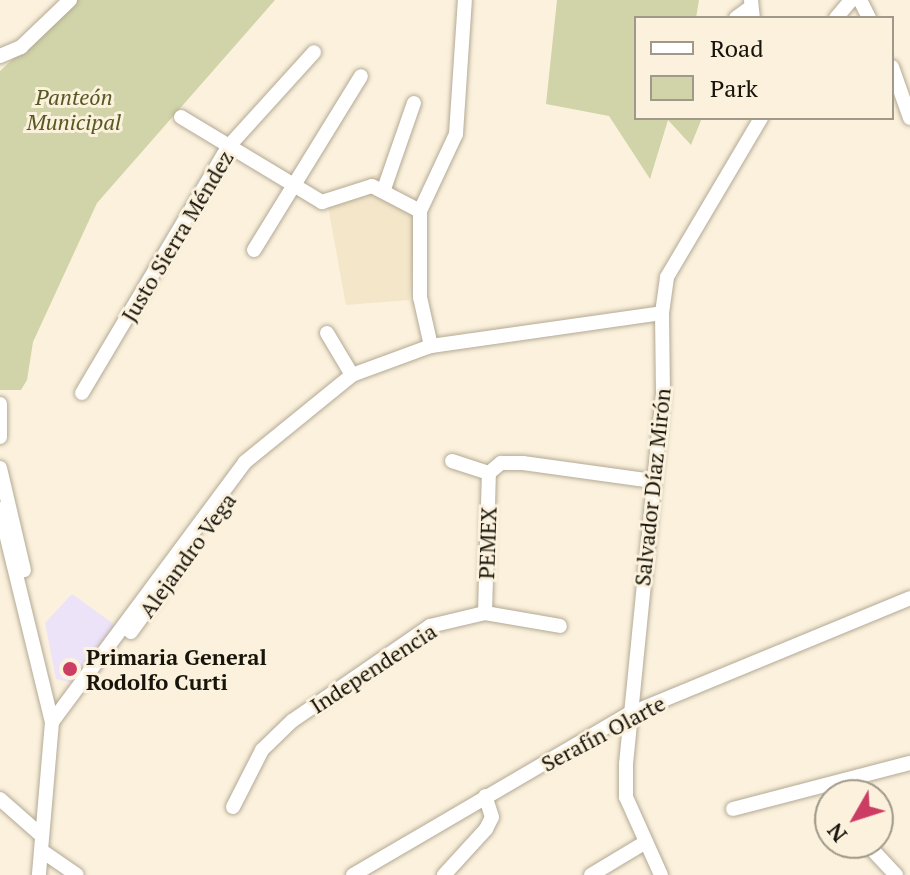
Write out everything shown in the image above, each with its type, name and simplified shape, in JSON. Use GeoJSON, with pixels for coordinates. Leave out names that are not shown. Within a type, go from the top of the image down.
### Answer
{"type":"FeatureCollection","features":[{"type":"Feature","properties":{"kind":"street"},"geometry":{"type":"LineString","coordinates":[[0,56],[21,47],[70,0]]}},
{"type":"Feature","properties":{"kind":"street"},"geometry":{"type":"LineString","coordinates":[[431,346],[420,297],[420,211],[456,134],[465,0]]}},
{"type":"Feature","properties":{"kind":"street"},"geometry":{"type":"LineString","coordinates":[[838,16],[851,0]]}},
{"type":"Feature","properties":{"kind":"street","name":"Justo Sierra Méndez"},"geometry":{"type":"LineString","coordinates":[[82,393],[228,147],[314,52]]}},
{"type":"Feature","properties":{"kind":"street"},"geometry":{"type":"LineString","coordinates":[[894,73],[910,118]]}},
{"type":"Feature","properties":{"kind":"street"},"geometry":{"type":"LineString","coordinates":[[254,250],[361,76]]}},
{"type":"Feature","properties":{"kind":"street"},"geometry":{"type":"LineString","coordinates":[[384,189],[414,103]]}},
{"type":"Feature","properties":{"kind":"street"},"geometry":{"type":"LineString","coordinates":[[181,117],[293,189],[329,204],[372,186],[384,189],[420,211]]}},
{"type":"Feature","properties":{"kind":"street","name":"Salvador Díaz Mirón"},"geometry":{"type":"LineString","coordinates":[[661,875],[626,797],[629,714],[653,481],[662,313],[667,277],[760,120]]}},
{"type":"Feature","properties":{"kind":"street","name":"Alejandro Vega"},"geometry":{"type":"LineString","coordinates":[[52,722],[146,604],[248,465],[295,421],[352,375],[431,346],[662,313]]}},
{"type":"Feature","properties":{"kind":"street"},"geometry":{"type":"LineString","coordinates":[[327,333],[352,375]]}},
{"type":"Feature","properties":{"kind":"street"},"geometry":{"type":"LineString","coordinates":[[0,404],[0,437]]}},
{"type":"Feature","properties":{"kind":"street"},"geometry":{"type":"LineString","coordinates":[[452,461],[489,473],[501,463],[523,463],[653,481]]}},
{"type":"Feature","properties":{"kind":"street"},"geometry":{"type":"LineString","coordinates":[[0,468],[52,722],[39,875]]}},
{"type":"Feature","properties":{"kind":"street","name":"PEMEX"},"geometry":{"type":"LineString","coordinates":[[485,613],[489,473]]}},
{"type":"Feature","properties":{"kind":"street"},"geometry":{"type":"LineString","coordinates":[[0,509],[42,672]]}},
{"type":"Feature","properties":{"kind":"street","name":"Serafín Olarte"},"geometry":{"type":"LineString","coordinates":[[353,875],[629,714],[910,598]]}},
{"type":"Feature","properties":{"kind":"street","name":"Independencia"},"geometry":{"type":"LineString","coordinates":[[233,807],[262,750],[292,721],[430,626],[485,613],[560,626]]}},
{"type":"Feature","properties":{"kind":"street"},"geometry":{"type":"LineString","coordinates":[[733,809],[910,763]]}},
{"type":"Feature","properties":{"kind":"street"},"geometry":{"type":"LineString","coordinates":[[444,875],[486,829],[492,817],[485,796]]}},
{"type":"Feature","properties":{"kind":"street"},"geometry":{"type":"LineString","coordinates":[[0,799],[77,875]]}},
{"type":"Feature","properties":{"kind":"street"},"geometry":{"type":"LineString","coordinates":[[591,875],[646,842]]}},
{"type":"Feature","properties":{"kind":"street"},"geometry":{"type":"LineString","coordinates":[[881,859],[896,875]]}},
{"type":"Feature","properties":{"kind":"shaded area"},"geometry":{"type":"Polygon","coordinates":[[[392,166],[399,197],[417,210],[409,300],[346,305],[327,201],[392,166]]]}},
{"type":"Feature","properties":{"kind":"shaded area"},"geometry":{"type":"Polygon","coordinates":[[[72,594],[115,625],[76,684],[56,679],[45,623],[72,594]]]}},
{"type":"Feature","properties":{"kind":"green space","name":"Panteón Municipal"},"geometry":{"type":"Polygon","coordinates":[[[77,0],[275,0],[97,203],[33,342],[27,380],[21,390],[0,390],[0,71],[77,0]]]}},
{"type":"Feature","properties":{"kind":"green space"},"geometry":{"type":"Polygon","coordinates":[[[557,0],[699,0],[696,16],[634,16],[634,120],[668,120],[650,179],[609,116],[546,104],[557,0]]]}},
{"type":"Feature","properties":{"kind":"green space"},"geometry":{"type":"Polygon","coordinates":[[[668,120],[701,120],[691,145],[668,120]]]}},
{"type":"Feature","properties":{"kind":"place","name":"Primaria General Rodolfo Curti"},"geometry":{"type":"Point","coordinates":[70,669]}}]}
